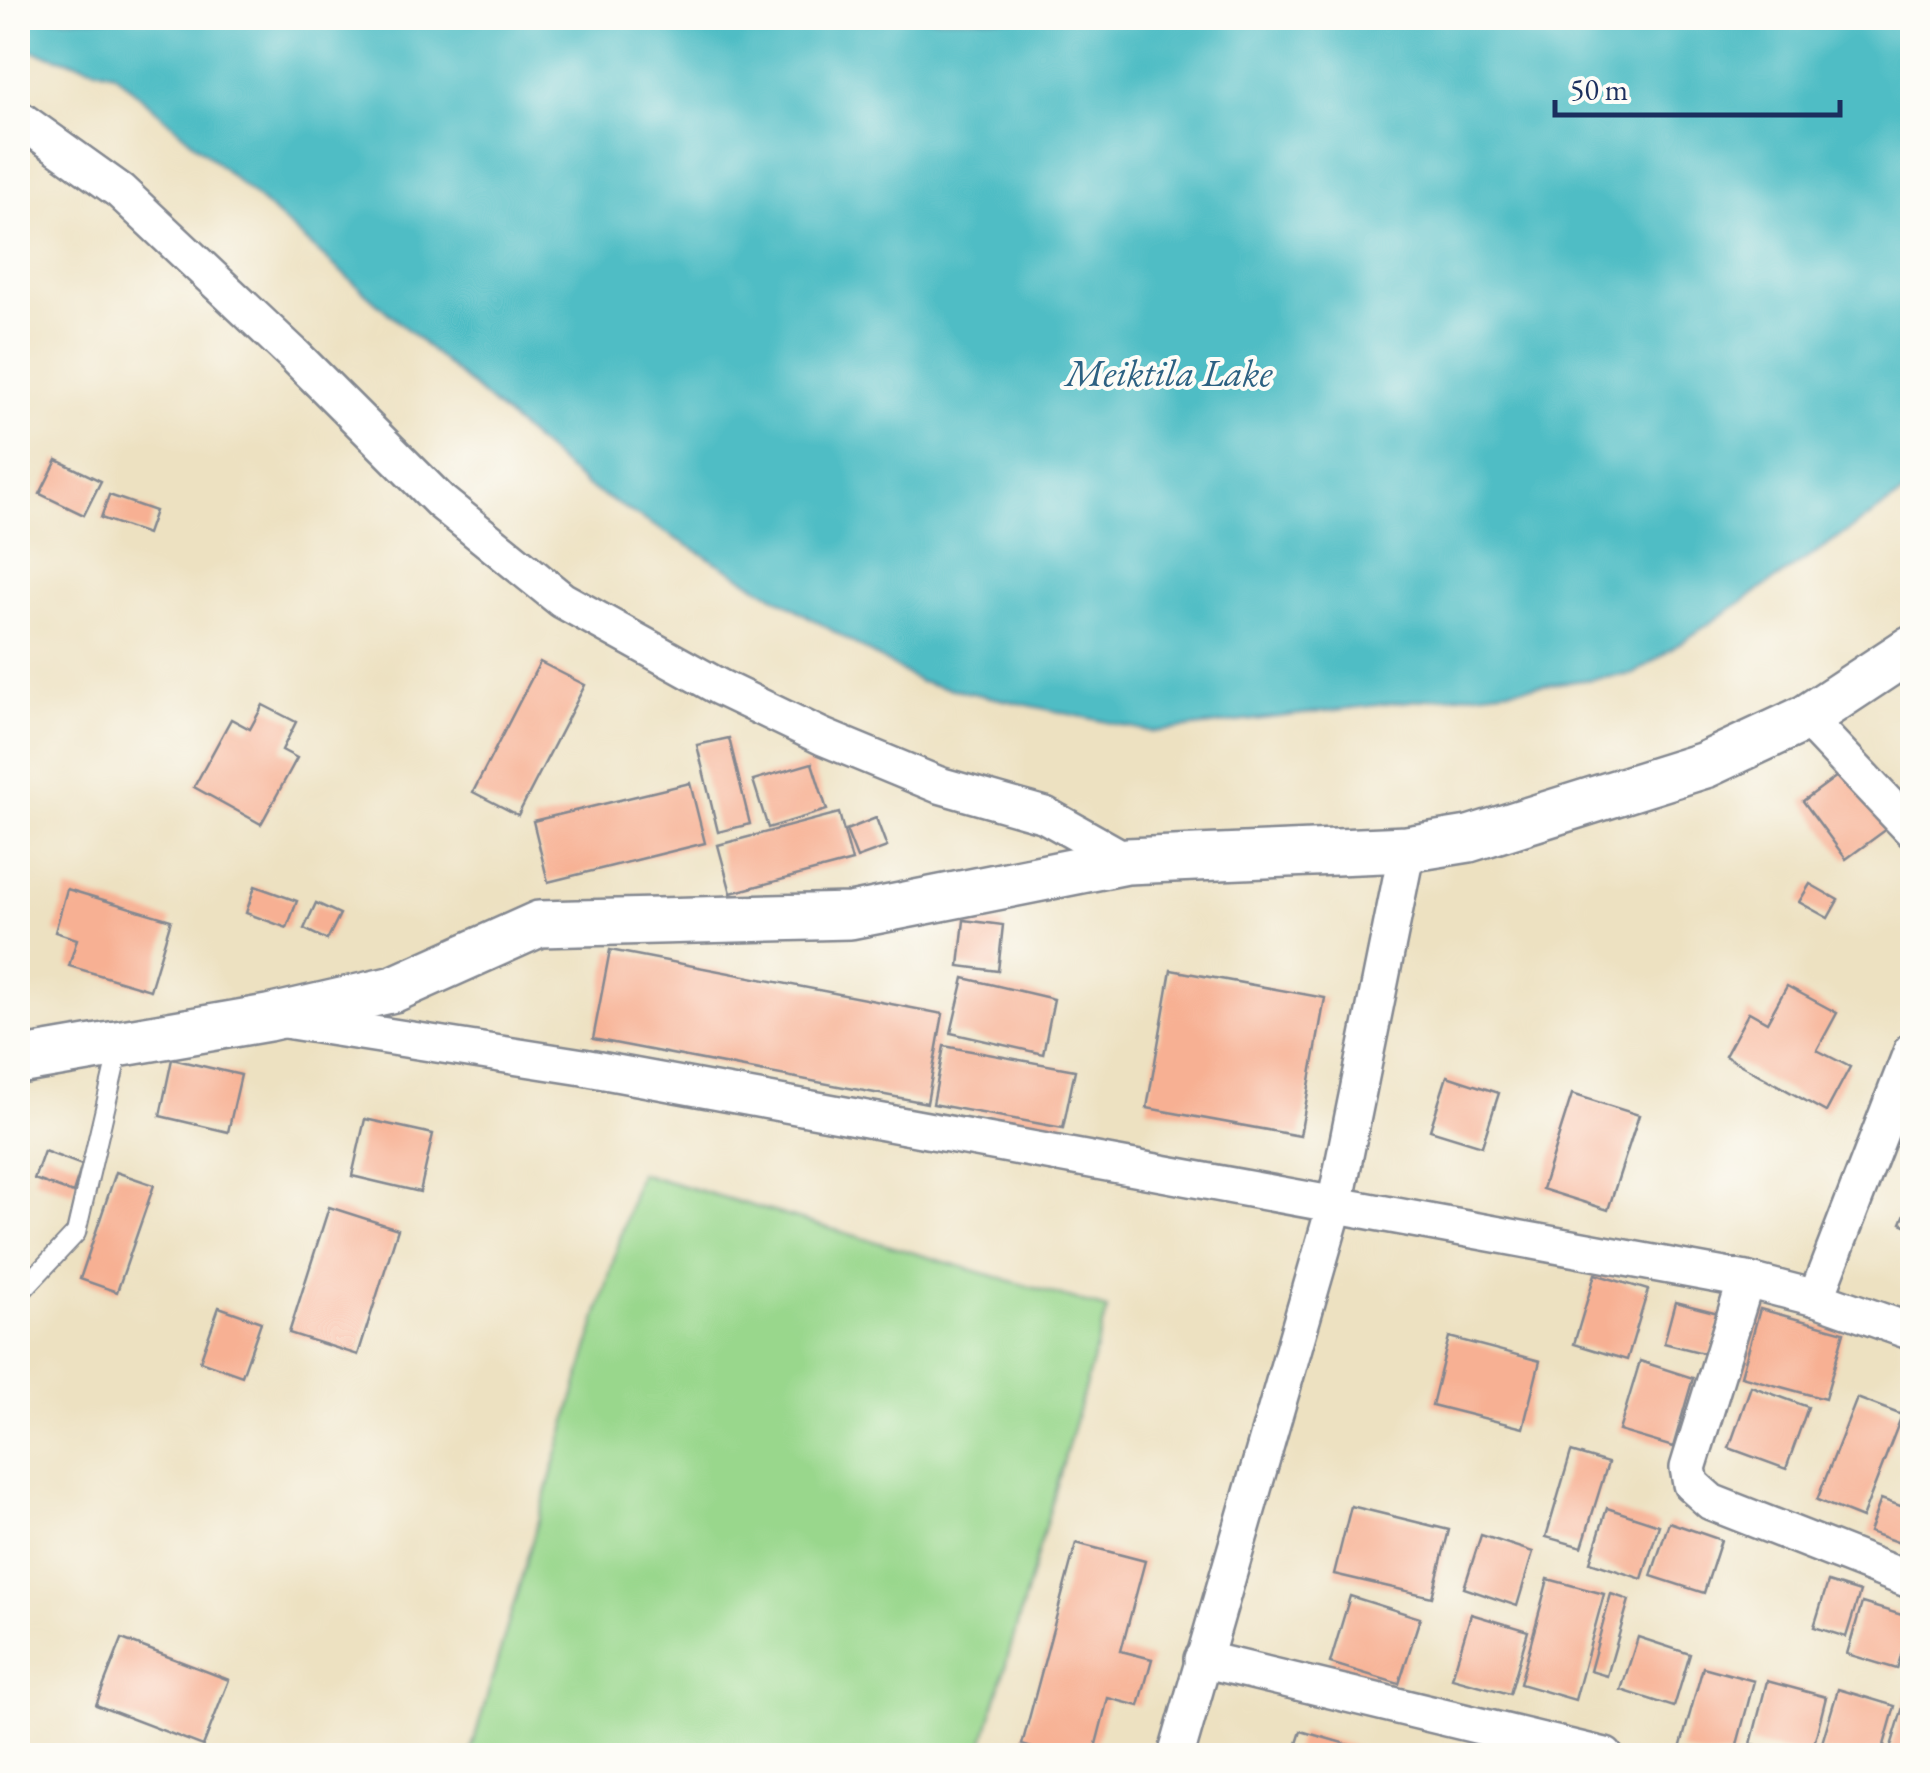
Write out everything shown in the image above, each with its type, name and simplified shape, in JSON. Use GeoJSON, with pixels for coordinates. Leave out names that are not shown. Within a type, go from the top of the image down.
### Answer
{"type":"FeatureCollection","features":[{"type":"Feature","properties":{"kind":"street"},"geometry":{"type":"LineString","coordinates":[[18,118],[120,191],[294,354],[441,502],[562,600],[719,686],[823,737],[939,785],[1045,814],[1128,861]]}},
{"type":"Feature","properties":{"kind":"street"},"geometry":{"type":"LineString","coordinates":[[18,1061],[121,1040],[268,1018],[394,989],[540,924],[850,916],[1128,861],[1407,849],[1469,839],[1705,766],[1806,718],[1912,648]]}},
{"type":"Feature","properties":{"kind":"street"},"geometry":{"type":"LineString","coordinates":[[1806,718],[1912,830]]}},
{"type":"Feature","properties":{"kind":"street"},"geometry":{"type":"LineString","coordinates":[[1176,1756],[1335,1205],[1407,849]]}},
{"type":"Feature","properties":{"kind":"street"},"geometry":{"type":"LineString","coordinates":[[268,1018],[583,1067],[1746,1280],[1816,1298],[1912,1332]]}},
{"type":"Feature","properties":{"kind":"street"},"geometry":{"type":"LineString","coordinates":[[1816,1298],[1912,1050]]}},
{"type":"Feature","properties":{"kind":"street"},"geometry":{"type":"LineString","coordinates":[[1746,1280],[1688,1468],[1691,1484],[1711,1502],[1912,1580]]}},
{"type":"Feature","properties":{"kind":"street"},"geometry":{"type":"LineString","coordinates":[[1202,1660],[1604,1756]]}},
{"type":"Feature","properties":{"kind":"lane"},"geometry":{"type":"LineString","coordinates":[[18,1295],[76,1233],[121,1040]]}},
{"type":"Feature","properties":{"kind":"green space"},"geometry":{"type":"Polygon","coordinates":[[[639,1173],[1107,1309],[980,1755],[470,1755],[639,1173]]]}},
{"type":"Feature","properties":{"kind":"water","name":"Meiktila Lake"},"geometry":{"type":"Polygon","coordinates":[[[18,18],[1912,18],[1912,488],[1634,674],[1153,732],[920,682],[585,485],[114,73],[18,47],[18,18]]]}},
{"type":"Feature","properties":{"kind":"building"},"geometry":{"type":"Polygon","coordinates":[[[57,460],[101,481],[84,515],[40,494],[57,460]]]}},
{"type":"Feature","properties":{"kind":"building"},"geometry":{"type":"Polygon","coordinates":[[[109,495],[155,511],[147,534],[101,518],[109,495]]]}},
{"type":"Feature","properties":{"kind":"building"},"geometry":{"type":"Polygon","coordinates":[[[540,662],[585,685],[518,815],[473,792],[540,662]]]}},
{"type":"Feature","properties":{"kind":"building"},"geometry":{"type":"Polygon","coordinates":[[[263,705],[296,722],[282,750],[297,758],[261,824],[194,787],[231,719],[250,729],[263,705]]]}},
{"type":"Feature","properties":{"kind":"building"},"geometry":{"type":"Polygon","coordinates":[[[729,738],[750,824],[718,832],[697,745],[729,738]]]}},
{"type":"Feature","properties":{"kind":"building"},"geometry":{"type":"Polygon","coordinates":[[[812,763],[827,810],[768,828],[753,780],[812,763]]]}},
{"type":"Feature","properties":{"kind":"building"},"geometry":{"type":"Polygon","coordinates":[[[1848,768],[1891,826],[1846,859],[1803,801],[1848,768]]]}},
{"type":"Feature","properties":{"kind":"building"},"geometry":{"type":"Polygon","coordinates":[[[690,783],[705,843],[548,882],[533,821],[690,783]]]}},
{"type":"Feature","properties":{"kind":"building"},"geometry":{"type":"Polygon","coordinates":[[[839,813],[852,861],[731,893],[718,845],[839,813]]]}},
{"type":"Feature","properties":{"kind":"building"},"geometry":{"type":"Polygon","coordinates":[[[876,818],[887,847],[857,858],[846,830],[876,818]]]}},
{"type":"Feature","properties":{"kind":"building"},"geometry":{"type":"Polygon","coordinates":[[[1810,884],[1838,900],[1828,918],[1799,902],[1810,884]]]}},
{"type":"Feature","properties":{"kind":"building"},"geometry":{"type":"Polygon","coordinates":[[[255,886],[297,901],[287,928],[246,913],[255,886]]]}},
{"type":"Feature","properties":{"kind":"building"},"geometry":{"type":"Polygon","coordinates":[[[67,889],[171,920],[150,990],[69,966],[77,939],[55,932],[67,889]]]}},
{"type":"Feature","properties":{"kind":"building"},"geometry":{"type":"Polygon","coordinates":[[[316,903],[340,914],[327,940],[304,929],[316,903]]]}},
{"type":"Feature","properties":{"kind":"building"},"geometry":{"type":"Polygon","coordinates":[[[964,920],[1003,925],[998,971],[959,966],[964,920]]]}},
{"type":"Feature","properties":{"kind":"building"},"geometry":{"type":"Polygon","coordinates":[[[610,950],[943,1014],[927,1103],[593,1039],[610,950]]]}},
{"type":"Feature","properties":{"kind":"building"},"geometry":{"type":"Polygon","coordinates":[[[1171,970],[1325,998],[1300,1136],[1147,1108],[1171,970]]]}},
{"type":"Feature","properties":{"kind":"building"},"geometry":{"type":"Polygon","coordinates":[[[964,978],[1054,999],[1043,1054],[951,1033],[964,978]]]}},
{"type":"Feature","properties":{"kind":"building"},"geometry":{"type":"Polygon","coordinates":[[[1787,986],[1837,1013],[1817,1050],[1850,1067],[1826,1112],[1725,1056],[1749,1012],[1767,1022],[1787,986]]]}},
{"type":"Feature","properties":{"kind":"building"},"geometry":{"type":"Polygon","coordinates":[[[944,1046],[1075,1070],[1063,1128],[933,1104],[944,1046]]]}},
{"type":"Feature","properties":{"kind":"building"},"geometry":{"type":"Polygon","coordinates":[[[172,1059],[241,1075],[228,1132],[160,1116],[172,1059]]]}},
{"type":"Feature","properties":{"kind":"building"},"geometry":{"type":"Polygon","coordinates":[[[1447,1076],[1499,1093],[1482,1146],[1430,1130],[1447,1076]]]}},
{"type":"Feature","properties":{"kind":"building"},"geometry":{"type":"Polygon","coordinates":[[[1572,1094],[1639,1115],[1608,1210],[1542,1189],[1572,1094]]]}},
{"type":"Feature","properties":{"kind":"building"},"geometry":{"type":"Polygon","coordinates":[[[365,1119],[433,1134],[420,1192],[352,1176],[365,1119]]]}},
{"type":"Feature","properties":{"kind":"building"},"geometry":{"type":"Polygon","coordinates":[[[44,1151],[82,1165],[73,1193],[34,1179],[44,1151]]]}},
{"type":"Feature","properties":{"kind":"building"},"geometry":{"type":"Polygon","coordinates":[[[116,1172],[154,1185],[117,1292],[80,1279],[116,1172]]]}},
{"type":"Feature","properties":{"kind":"building"},"geometry":{"type":"Polygon","coordinates":[[[1912,1197],[1912,1228],[1901,1223],[1912,1197]]]}},
{"type":"Feature","properties":{"kind":"building"},"geometry":{"type":"Polygon","coordinates":[[[329,1207],[398,1229],[358,1355],[289,1333],[329,1207]]]}},
{"type":"Feature","properties":{"kind":"building"},"geometry":{"type":"Polygon","coordinates":[[[1595,1274],[1648,1290],[1627,1360],[1574,1344],[1595,1274]]]}},
{"type":"Feature","properties":{"kind":"building"},"geometry":{"type":"Polygon","coordinates":[[[1675,1302],[1722,1314],[1711,1355],[1664,1343],[1675,1302]]]}},
{"type":"Feature","properties":{"kind":"building"},"geometry":{"type":"Polygon","coordinates":[[[219,1307],[261,1322],[242,1376],[200,1361],[219,1307]]]}},
{"type":"Feature","properties":{"kind":"building"},"geometry":{"type":"Polygon","coordinates":[[[1760,1309],[1844,1332],[1825,1399],[1741,1376],[1760,1309]]]}},
{"type":"Feature","properties":{"kind":"building"},"geometry":{"type":"Polygon","coordinates":[[[1449,1337],[1540,1361],[1523,1428],[1432,1405],[1449,1337]]]}},
{"type":"Feature","properties":{"kind":"building"},"geometry":{"type":"Polygon","coordinates":[[[1640,1361],[1693,1378],[1673,1447],[1619,1431],[1640,1361]]]}},
{"type":"Feature","properties":{"kind":"building"},"geometry":{"type":"Polygon","coordinates":[[[1751,1386],[1808,1407],[1786,1469],[1729,1448],[1751,1386]]]}},
{"type":"Feature","properties":{"kind":"building"},"geometry":{"type":"Polygon","coordinates":[[[1857,1398],[1902,1415],[1862,1518],[1817,1500],[1857,1398]]]}},
{"type":"Feature","properties":{"kind":"building"},"geometry":{"type":"Polygon","coordinates":[[[1571,1452],[1608,1463],[1582,1547],[1546,1537],[1571,1452]]]}},
{"type":"Feature","properties":{"kind":"building"},"geometry":{"type":"Polygon","coordinates":[[[1881,1499],[1912,1510],[1911,1547],[1869,1532],[1881,1499]]]}},
{"type":"Feature","properties":{"kind":"building"},"geometry":{"type":"Polygon","coordinates":[[[1351,1506],[1449,1530],[1432,1597],[1334,1574],[1351,1506]]]}},
{"type":"Feature","properties":{"kind":"building"},"geometry":{"type":"Polygon","coordinates":[[[1607,1508],[1659,1525],[1642,1579],[1590,1562],[1607,1508]]]}},
{"type":"Feature","properties":{"kind":"building"},"geometry":{"type":"Polygon","coordinates":[[[1669,1522],[1721,1540],[1704,1593],[1651,1576],[1669,1522]]]}},
{"type":"Feature","properties":{"kind":"building"},"geometry":{"type":"Polygon","coordinates":[[[1481,1535],[1533,1552],[1517,1606],[1464,1588],[1481,1535]]]}},
{"type":"Feature","properties":{"kind":"building"},"geometry":{"type":"Polygon","coordinates":[[[1076,1543],[1145,1561],[1121,1651],[1152,1659],[1139,1706],[1108,1698],[1093,1756],[1059,1756],[1022,1745],[1076,1543]]]}},
{"type":"Feature","properties":{"kind":"building"},"geometry":{"type":"Polygon","coordinates":[[[1548,1579],[1604,1594],[1575,1700],[1520,1684],[1548,1579]]]}},
{"type":"Feature","properties":{"kind":"building"},"geometry":{"type":"Polygon","coordinates":[[[1828,1582],[1860,1592],[1846,1637],[1814,1627],[1828,1582]]]}},
{"type":"Feature","properties":{"kind":"building"},"geometry":{"type":"Polygon","coordinates":[[[1611,1594],[1629,1600],[1607,1676],[1590,1671],[1611,1594]]]}},
{"type":"Feature","properties":{"kind":"building"},"geometry":{"type":"Polygon","coordinates":[[[1350,1596],[1420,1618],[1399,1684],[1330,1663],[1350,1596]]]}},
{"type":"Feature","properties":{"kind":"building"},"geometry":{"type":"Polygon","coordinates":[[[1862,1603],[1912,1618],[1897,1669],[1847,1654],[1862,1603]]]}},
{"type":"Feature","properties":{"kind":"building"},"geometry":{"type":"Polygon","coordinates":[[[1471,1614],[1528,1631],[1510,1694],[1452,1678],[1471,1614]]]}},
{"type":"Feature","properties":{"kind":"building"},"geometry":{"type":"Polygon","coordinates":[[[1638,1637],[1690,1654],[1674,1707],[1621,1690],[1638,1637]]]}},
{"type":"Feature","properties":{"kind":"building"},"geometry":{"type":"Polygon","coordinates":[[[122,1639],[229,1680],[203,1746],[96,1705],[122,1639]]]}},
{"type":"Feature","properties":{"kind":"building"},"geometry":{"type":"Polygon","coordinates":[[[1703,1667],[1754,1681],[1734,1756],[1702,1756],[1680,1749],[1703,1667]]]}},
{"type":"Feature","properties":{"kind":"building"},"geometry":{"type":"Polygon","coordinates":[[[1767,1681],[1826,1697],[1811,1756],[1751,1744],[1767,1681]]]}},
{"type":"Feature","properties":{"kind":"building"},"geometry":{"type":"Polygon","coordinates":[[[1909,1687],[1912,1688],[1912,1756],[1890,1750],[1909,1687]]]}},
{"type":"Feature","properties":{"kind":"building"},"geometry":{"type":"Polygon","coordinates":[[[1838,1689],[1895,1706],[1881,1756],[1819,1753],[1838,1689]]]}},
{"type":"Feature","properties":{"kind":"building"},"geometry":{"type":"Polygon","coordinates":[[[1301,1731],[1374,1752],[1373,1756],[1293,1756],[1301,1731]]]}}]}
